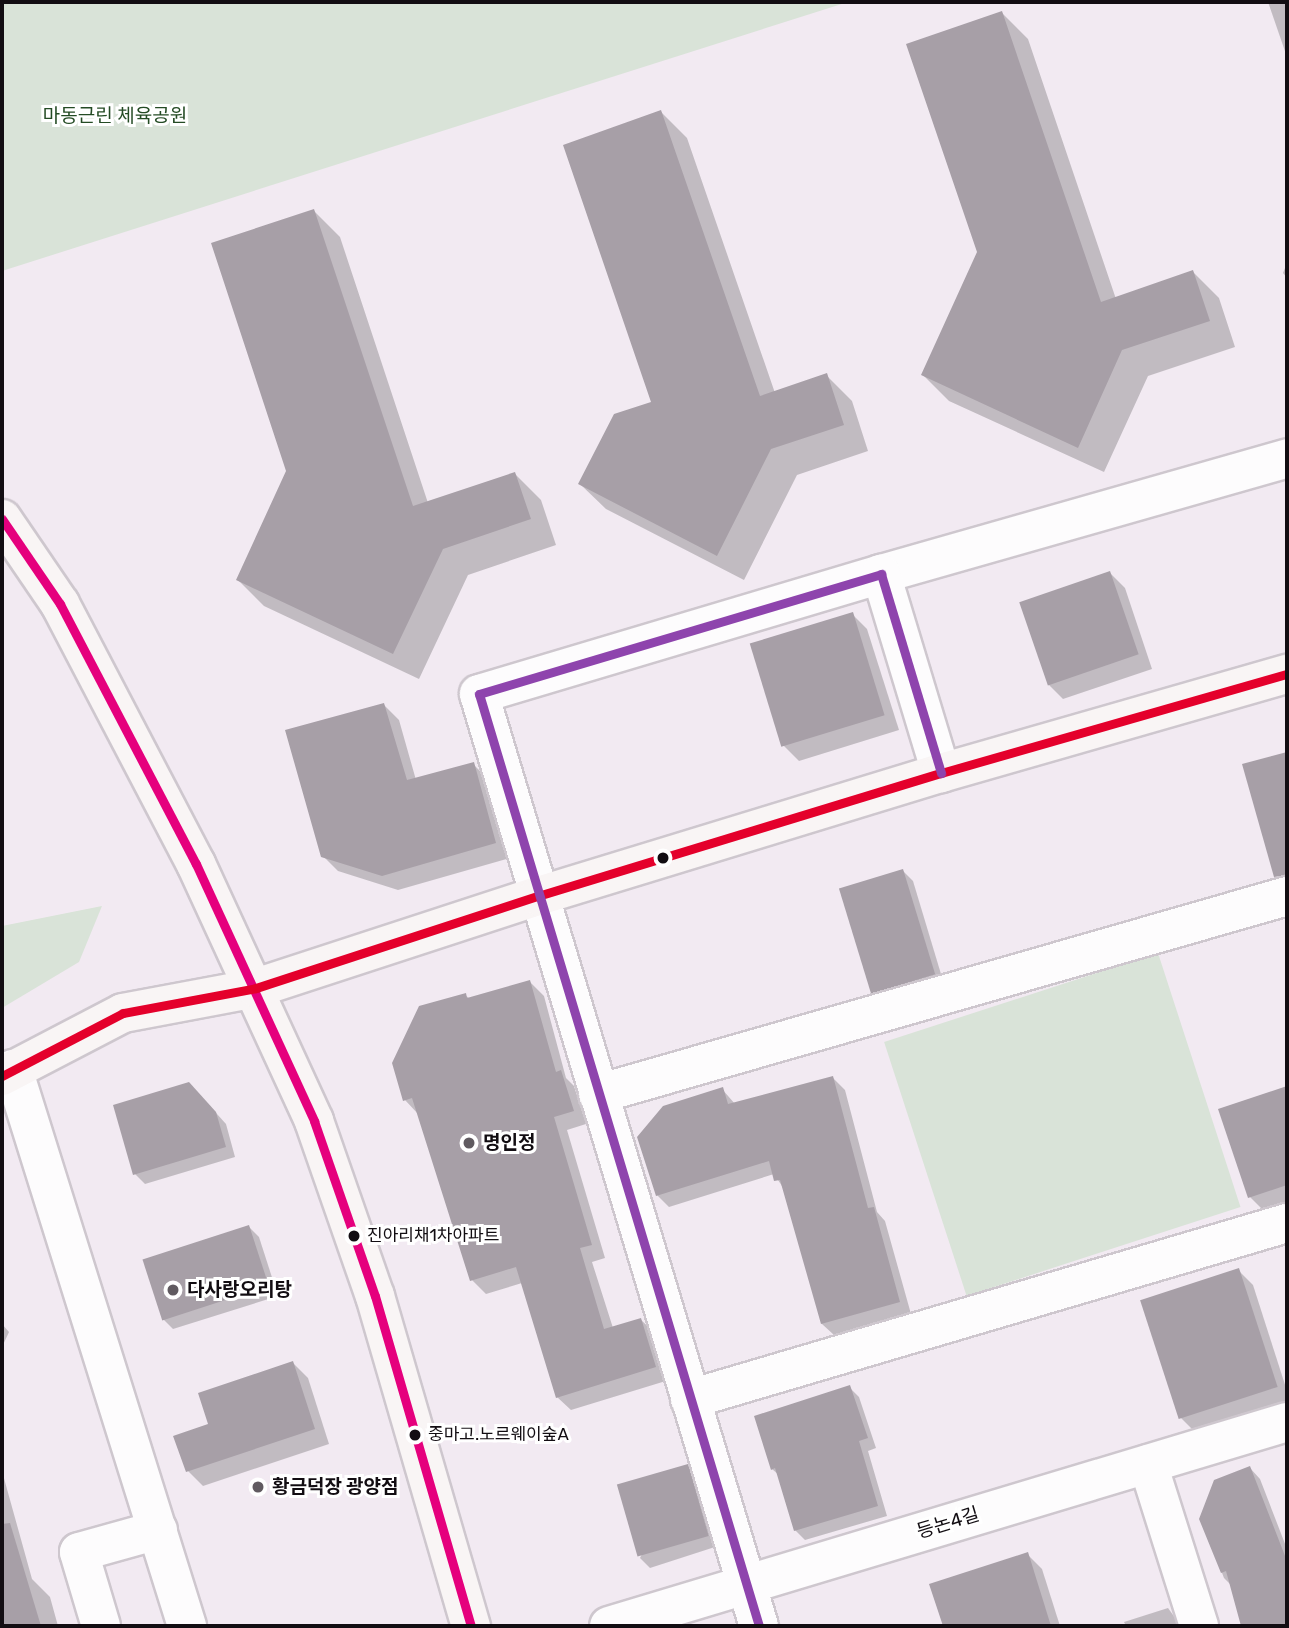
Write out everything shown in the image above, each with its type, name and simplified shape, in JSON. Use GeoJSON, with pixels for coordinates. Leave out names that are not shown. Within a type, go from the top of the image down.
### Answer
{"type":"FeatureCollection","features":[{"type":"Feature","properties":{"kind":"street"},"geometry":{"type":"LineString","coordinates":[[759,1626],[479,694],[881,574],[1287,458]]}},
{"type":"Feature","properties":{"kind":"street"},"geometry":{"type":"LineString","coordinates":[[2,519],[60,604],[196,864],[256,988],[314,1121],[375,1296],[471,1626]]}},
{"type":"Feature","properties":{"kind":"street"},"geometry":{"type":"LineString","coordinates":[[881,574],[941,773]]}},
{"type":"Feature","properties":{"kind":"street"},"geometry":{"type":"LineString","coordinates":[[187,1626],[7,1072],[123,1013],[256,988],[538,895],[941,773],[1287,674]]}},
{"type":"Feature","properties":{"kind":"street"},"geometry":{"type":"LineString","coordinates":[[598,1094],[1287,895]]}},
{"type":"Feature","properties":{"kind":"street"},"geometry":{"type":"LineString","coordinates":[[690,1399],[1287,1223]]}},
{"type":"Feature","properties":{"kind":"street","name":"등논4길"},"geometry":{"type":"LineString","coordinates":[[609,1626],[1287,1422]]}},
{"type":"Feature","properties":{"kind":"street"},"geometry":{"type":"LineString","coordinates":[[1148,1464],[1199,1626]]}},
{"type":"Feature","properties":{"kind":"street"},"geometry":{"type":"LineString","coordinates":[[101,1626],[79,1552],[158,1530]]}},
{"type":"Feature","properties":{"kind":"green space","name":"마동근린 체육공원"},"geometry":{"type":"Polygon","coordinates":[[[2,2],[848,2],[2,271],[2,2]]]}},
{"type":"Feature","properties":{"kind":"green space"},"geometry":{"type":"Polygon","coordinates":[[[102,906],[79,962],[2,1008],[2,926],[102,906]]]}},
{"type":"Feature","properties":{"kind":"green space"},"geometry":{"type":"Polygon","coordinates":[[[1158,953],[1241,1207],[967,1296],[884,1042],[1158,953]]]}},
{"type":"Feature","properties":{"kind":"building"},"geometry":{"type":"Polygon","coordinates":[[[1002,11],[1101,302],[1193,270],[1210,321],[1122,350],[1078,448],[921,375],[977,252],[906,44],[1002,11]]]}},
{"type":"Feature","properties":{"kind":"building"},"geometry":{"type":"Polygon","coordinates":[[[661,110],[760,396],[827,373],[844,425],[771,449],[717,556],[578,484],[614,414],[651,402],[563,145],[661,110]]]}},
{"type":"Feature","properties":{"kind":"building"},"geometry":{"type":"Polygon","coordinates":[[[314,209],[413,506],[515,472],[531,519],[443,549],[393,654],[236,580],[286,471],[211,243],[314,209]]]}},
{"type":"Feature","properties":{"kind":"building"},"geometry":{"type":"Polygon","coordinates":[[[1110,571],[1139,654],[1048,685],[1019,602],[1110,571]]]}},
{"type":"Feature","properties":{"kind":"building"},"geometry":{"type":"Polygon","coordinates":[[[853,612],[885,715],[781,747],[750,644],[853,612]]]}},
{"type":"Feature","properties":{"kind":"building"},"geometry":{"type":"Polygon","coordinates":[[[384,703],[407,780],[474,762],[496,843],[382,876],[321,857],[285,730],[384,703]]]}},
{"type":"Feature","properties":{"kind":"building"},"geometry":{"type":"Polygon","coordinates":[[[1287,752],[1287,875],[1274,877],[1242,764],[1287,752]]]}},
{"type":"Feature","properties":{"kind":"building"},"geometry":{"type":"Polygon","coordinates":[[[903,869],[935,974],[871,994],[839,889],[903,869]]]}},
{"type":"Feature","properties":{"kind":"building"},"geometry":{"type":"Polygon","coordinates":[[[530,980],[556,1072],[561,1070],[574,1111],[554,1117],[592,1245],[580,1248],[604,1329],[641,1318],[656,1367],[556,1398],[516,1267],[470,1281],[412,1098],[403,1101],[392,1063],[419,1006],[466,993],[467,998],[530,980]]]}},
{"type":"Feature","properties":{"kind":"building"},"geometry":{"type":"Polygon","coordinates":[[[833,1076],[868,1208],[874,1207],[900,1302],[821,1324],[780,1180],[774,1181],[769,1161],[656,1196],[637,1137],[663,1106],[723,1087],[728,1104],[833,1076]]]}},
{"type":"Feature","properties":{"kind":"building"},"geometry":{"type":"Polygon","coordinates":[[[189,1082],[216,1112],[226,1147],[133,1175],[113,1105],[189,1082]]]}},
{"type":"Feature","properties":{"kind":"building"},"geometry":{"type":"Polygon","coordinates":[[[1287,1086],[1287,1185],[1248,1198],[1218,1109],[1287,1086]]]}},
{"type":"Feature","properties":{"kind":"building"},"geometry":{"type":"Polygon","coordinates":[[[249,1225],[269,1286],[162,1320],[142,1260],[249,1225]]]}},
{"type":"Feature","properties":{"kind":"building"},"geometry":{"type":"Polygon","coordinates":[[[1239,1268],[1278,1387],[1179,1419],[1140,1300],[1239,1268]]]}},
{"type":"Feature","properties":{"kind":"building"},"geometry":{"type":"Polygon","coordinates":[[[293,1361],[315,1429],[186,1472],[173,1436],[208,1424],[198,1393],[293,1361]]]}},
{"type":"Feature","properties":{"kind":"building"},"geometry":{"type":"Polygon","coordinates":[[[850,1385],[868,1438],[859,1441],[878,1506],[794,1531],[775,1468],[771,1470],[754,1416],[850,1385]]]}},
{"type":"Feature","properties":{"kind":"building"},"geometry":{"type":"Polygon","coordinates":[[[688,1464],[709,1536],[638,1556],[617,1484],[688,1464]]]}},
{"type":"Feature","properties":{"kind":"building"},"geometry":{"type":"Polygon","coordinates":[[[1250,1466],[1287,1561],[1287,1626],[1241,1626],[1226,1571],[1221,1573],[1199,1519],[1214,1480],[1250,1466]]]}},
{"type":"Feature","properties":{"kind":"building"},"geometry":{"type":"Polygon","coordinates":[[[10,1523],[41,1626],[2,1626],[2,1524],[10,1523]]]}},
{"type":"Feature","properties":{"kind":"building"},"geometry":{"type":"Polygon","coordinates":[[[1028,1552],[1051,1626],[943,1626],[929,1584],[1028,1552]]]}},
{"type":"Feature","properties":{"kind":"transit line"},"geometry":{"type":"LineString","coordinates":[[2,519],[60,604],[196,864],[314,1121],[375,1296],[471,1626]]}},
{"type":"Feature","properties":{"kind":"transit line"},"geometry":{"type":"LineString","coordinates":[[759,1626],[479,694],[881,574],[941,773]]}},
{"type":"Feature","properties":{"kind":"transit line"},"geometry":{"type":"LineString","coordinates":[[2,1076],[123,1013],[256,988],[538,896],[941,773],[1287,674]]}},
{"type":"Feature","properties":{"kind":"place","name":"명인정"},"geometry":{"type":"Point","coordinates":[469,1143]}},
{"type":"Feature","properties":{"kind":"place","name":"진아리채1차아파트"},"geometry":{"type":"Point","coordinates":[354,1236]}},
{"type":"Feature","properties":{"kind":"place","name":"다사랑오리탕"},"geometry":{"type":"Point","coordinates":[173,1290]}},
{"type":"Feature","properties":{"kind":"place","name":"중마고.노르웨이숲A"},"geometry":{"type":"Point","coordinates":[415,1435]}},
{"type":"Feature","properties":{"kind":"place","name":"황금덕장 광양점"},"geometry":{"type":"Point","coordinates":[258,1487]}}]}
